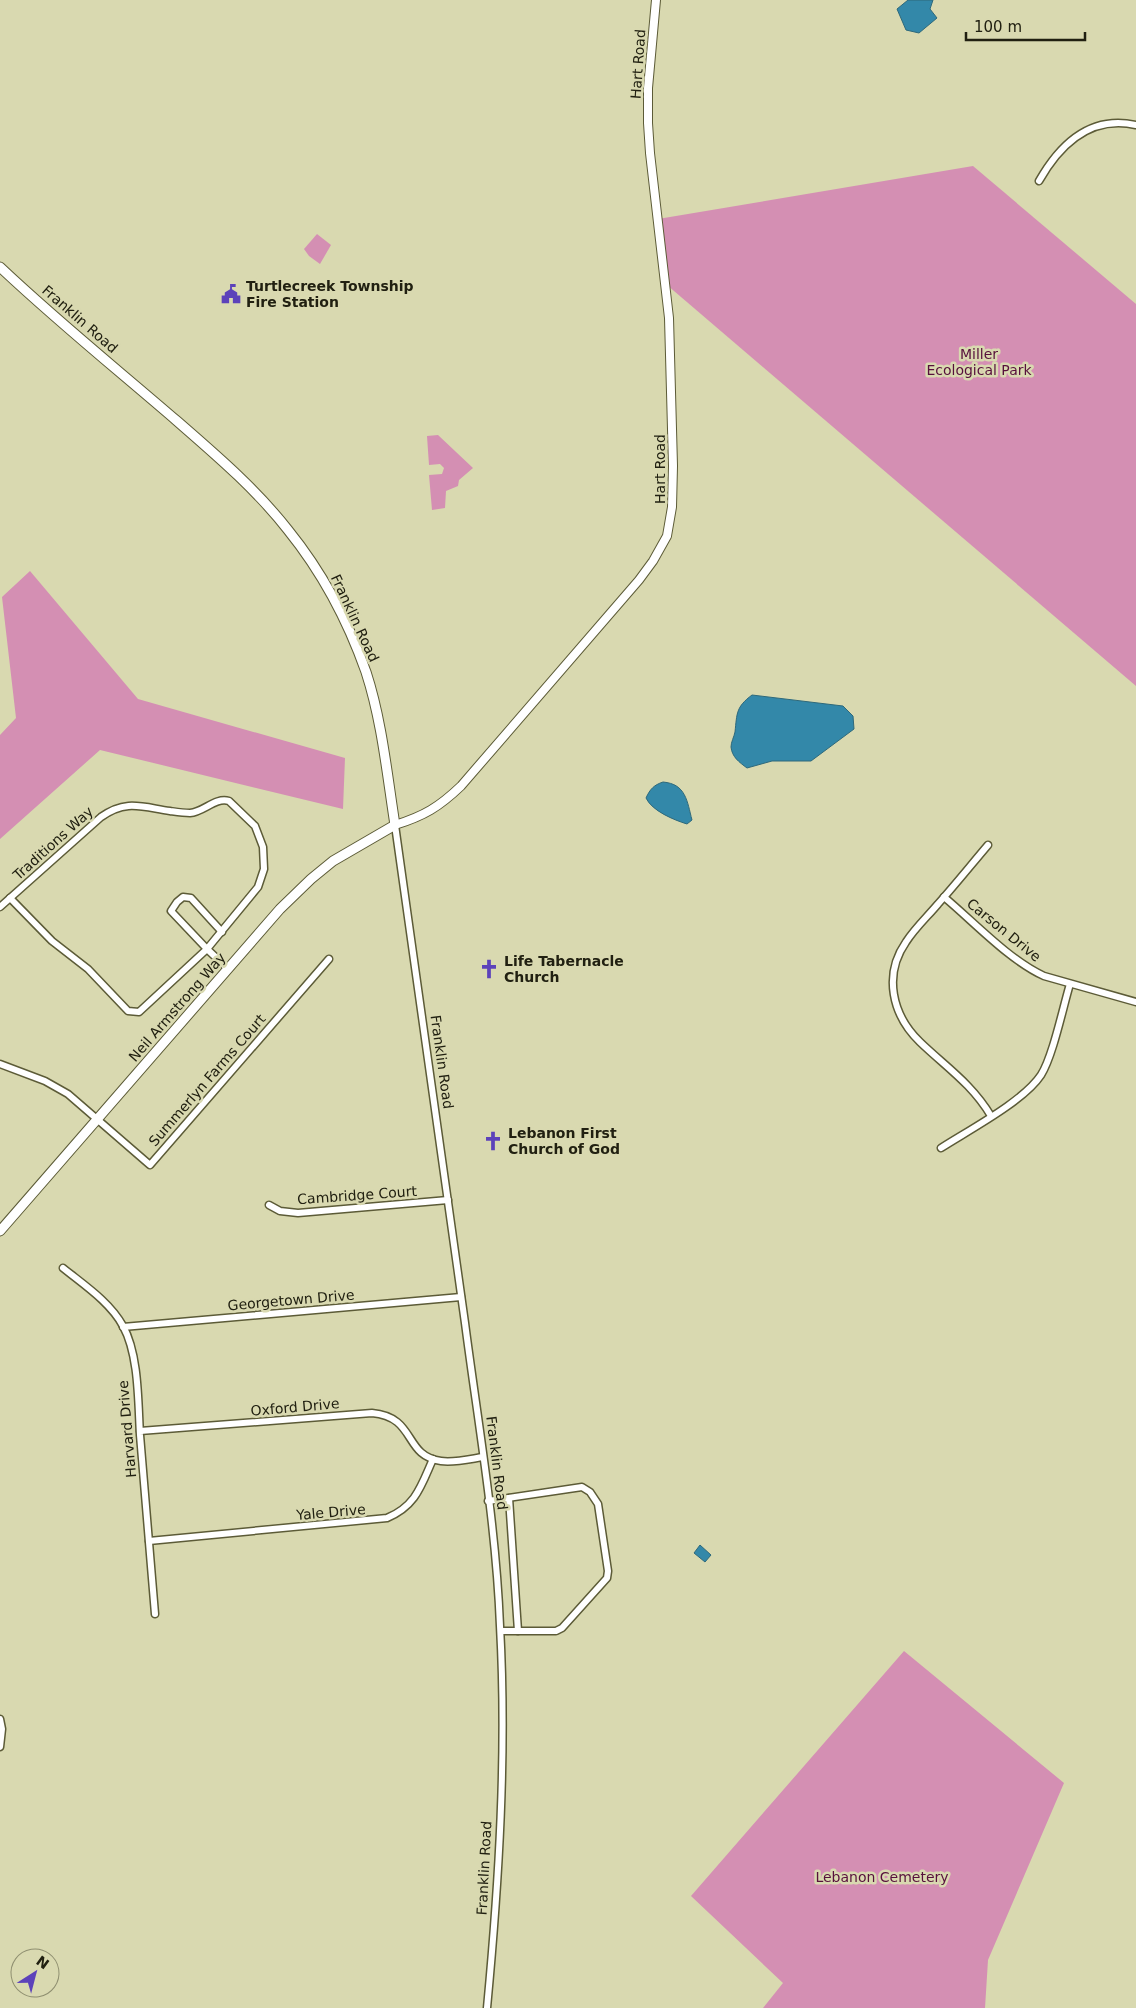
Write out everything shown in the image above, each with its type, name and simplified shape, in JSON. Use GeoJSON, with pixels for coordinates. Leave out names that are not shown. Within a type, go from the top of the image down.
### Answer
{"type":"FeatureCollection","features":[{"type":"Feature","properties":{"kind":"main road","name":"Franklin Road"},"geometry":{"type":"LineString","coordinates":[[0,267],[244,481],[288,529],[306,553],[336,604],[354,641],[366,673],[377,715],[395,825]]}},
{"type":"Feature","properties":{"kind":"main road","name":"Neil Armstrong Way"},"geometry":{"type":"LineString","coordinates":[[1,1229],[280,909],[333,861],[395,825]]}},
{"type":"Feature","properties":{"kind":"street","name":"Hart Road"},"geometry":{"type":"LineString","coordinates":[[395,825],[435,809],[460,786],[639,580],[654,561],[667,536],[672,507],[673,466],[669,318],[648,123],[648,88],[656,0]]}},
{"type":"Feature","properties":{"kind":"street"},"geometry":{"type":"LineString","coordinates":[[1039,181],[1063,147],[1082,132],[1098,125],[1110,123],[1136,125]]}},
{"type":"Feature","properties":{"kind":"street","name":"Traditions Way"},"geometry":{"type":"LineString","coordinates":[[0,907],[10,898],[100,817],[119,806],[130,805],[187,813],[198,812],[224,799],[229,800],[255,826],[263,847],[264,869],[258,887],[206,950],[139,1012],[128,1011],[88,969],[52,941],[10,898]]}},
{"type":"Feature","properties":{"kind":"street","name":"Franklin Road"},"geometry":{"type":"LineString","coordinates":[[395,825],[448,1200],[496,1564],[501,1632],[503,1737],[501,1806],[487,2008]]}},
{"type":"Feature","properties":{"kind":"street"},"geometry":{"type":"LineString","coordinates":[[988,845],[907,940],[893,972],[895,1002],[898,1013],[908,1028],[919,1042],[977,1094],[991,1116]]}},
{"type":"Feature","properties":{"kind":"street"},"geometry":{"type":"LineString","coordinates":[[222,932],[191,898],[183,897],[176,902],[171,911],[206,950],[228,969]]}},
{"type":"Feature","properties":{"kind":"street","name":"Carson Drive"},"geometry":{"type":"LineString","coordinates":[[944,897],[1028,968],[1044,976],[1136,1002]]}},
{"type":"Feature","properties":{"kind":"street","name":"Summerlyn Farms Court"},"geometry":{"type":"LineString","coordinates":[[98,1119],[150,1165],[329,959]]}},
{"type":"Feature","properties":{"kind":"street"},"geometry":{"type":"LineString","coordinates":[[941,1148],[1021,1096],[1034,1084],[1041,1075],[1052,1047],[1070,984]]}},
{"type":"Feature","properties":{"kind":"street"},"geometry":{"type":"LineString","coordinates":[[0,1064],[56,1086],[98,1119]]}},
{"type":"Feature","properties":{"kind":"street","name":"Cambridge Court"},"geometry":{"type":"LineString","coordinates":[[270,1206],[280,1211],[298,1213],[448,1200]]}},
{"type":"Feature","properties":{"kind":"street","name":"Harvard Drive"},"geometry":{"type":"LineString","coordinates":[[63,1268],[105,1304],[124,1327],[134,1361],[155,1614]]}},
{"type":"Feature","properties":{"kind":"street","name":"Georgetown Drive"},"geometry":{"type":"LineString","coordinates":[[124,1327],[461,1297]]}},
{"type":"Feature","properties":{"kind":"street","name":"Oxford Drive"},"geometry":{"type":"LineString","coordinates":[[140,1431],[366,1413],[383,1414],[398,1422],[418,1451],[433,1460]]}},
{"type":"Feature","properties":{"kind":"street"},"geometry":{"type":"LineString","coordinates":[[433,1460],[447,1462],[483,1457]]}},
{"type":"Feature","properties":{"kind":"street","name":"Yale Drive"},"geometry":{"type":"LineString","coordinates":[[149,1541],[387,1518],[403,1511],[411,1504],[418,1494],[433,1460]]}},
{"type":"Feature","properties":{"kind":"street"},"geometry":{"type":"LineString","coordinates":[[488,1501],[582,1487],[590,1492],[598,1504],[608,1571],[607,1578],[562,1628],[556,1631],[501,1632]]}},
{"type":"Feature","properties":{"kind":"street"},"geometry":{"type":"LineString","coordinates":[[509,1498],[518,1631]]}},
{"type":"Feature","properties":{"kind":"street"},"geometry":{"type":"LineString","coordinates":[[0,1719],[2,1729],[0,1747]]}},
{"type":"Feature","properties":{"kind":"green space","name":"Miller Ecological Park"},"geometry":{"type":"Polygon","coordinates":[[[973,166],[1136,304],[1136,686],[667,285],[658,219],[973,166]]]}},
{"type":"Feature","properties":{"kind":"green space"},"geometry":{"type":"Polygon","coordinates":[[[317,234],[331,245],[320,264],[309,256],[304,249],[317,234]]]}},
{"type":"Feature","properties":{"kind":"green space"},"geometry":{"type":"Polygon","coordinates":[[[438,435],[473,468],[459,480],[458,486],[446,491],[445,508],[432,510],[429,475],[442,474],[444,468],[440,464],[429,465],[427,436],[438,435]]]}},
{"type":"Feature","properties":{"kind":"green space"},"geometry":{"type":"Polygon","coordinates":[[[30,571],[138,699],[345,758],[343,809],[100,750],[0,839],[0,735],[16,718],[2,597],[30,571]]]}},
{"type":"Feature","properties":{"kind":"green space","name":"Lebanon Cemetery"},"geometry":{"type":"Polygon","coordinates":[[[904,1651],[1064,1783],[988,1960],[985,2008],[763,2008],[783,1983],[691,1896],[904,1651]]]}},
{"type":"Feature","properties":{"kind":"water"},"geometry":{"type":"Polygon","coordinates":[[[908,0],[933,0],[930,9],[937,18],[919,33],[906,30],[897,9],[908,0]]]}},
{"type":"Feature","properties":{"kind":"water"},"geometry":{"type":"Polygon","coordinates":[[[752,695],[843,706],[853,716],[854,729],[811,761],[772,761],[747,768],[734,756],[731,743],[735,732],[738,711],[743,703],[752,695]]]}},
{"type":"Feature","properties":{"kind":"water"},"geometry":{"type":"Polygon","coordinates":[[[663,782],[677,786],[684,795],[692,820],[687,824],[658,811],[646,798],[657,784],[663,782]]]}},
{"type":"Feature","properties":{"kind":"water"},"geometry":{"type":"Polygon","coordinates":[[[700,1545],[711,1555],[705,1562],[694,1553],[700,1545]]]}},
{"type":"Feature","properties":{"kind":"place","name":"Turtlecreek Township Fire Station"},"geometry":{"type":"Point","coordinates":[231,294]}},
{"type":"Feature","properties":{"kind":"place","name":"Life Tabernacle Church"},"geometry":{"type":"Point","coordinates":[489,969]}},
{"type":"Feature","properties":{"kind":"place","name":"Lebanon First Church of God"},"geometry":{"type":"Point","coordinates":[493,1141]}}]}
